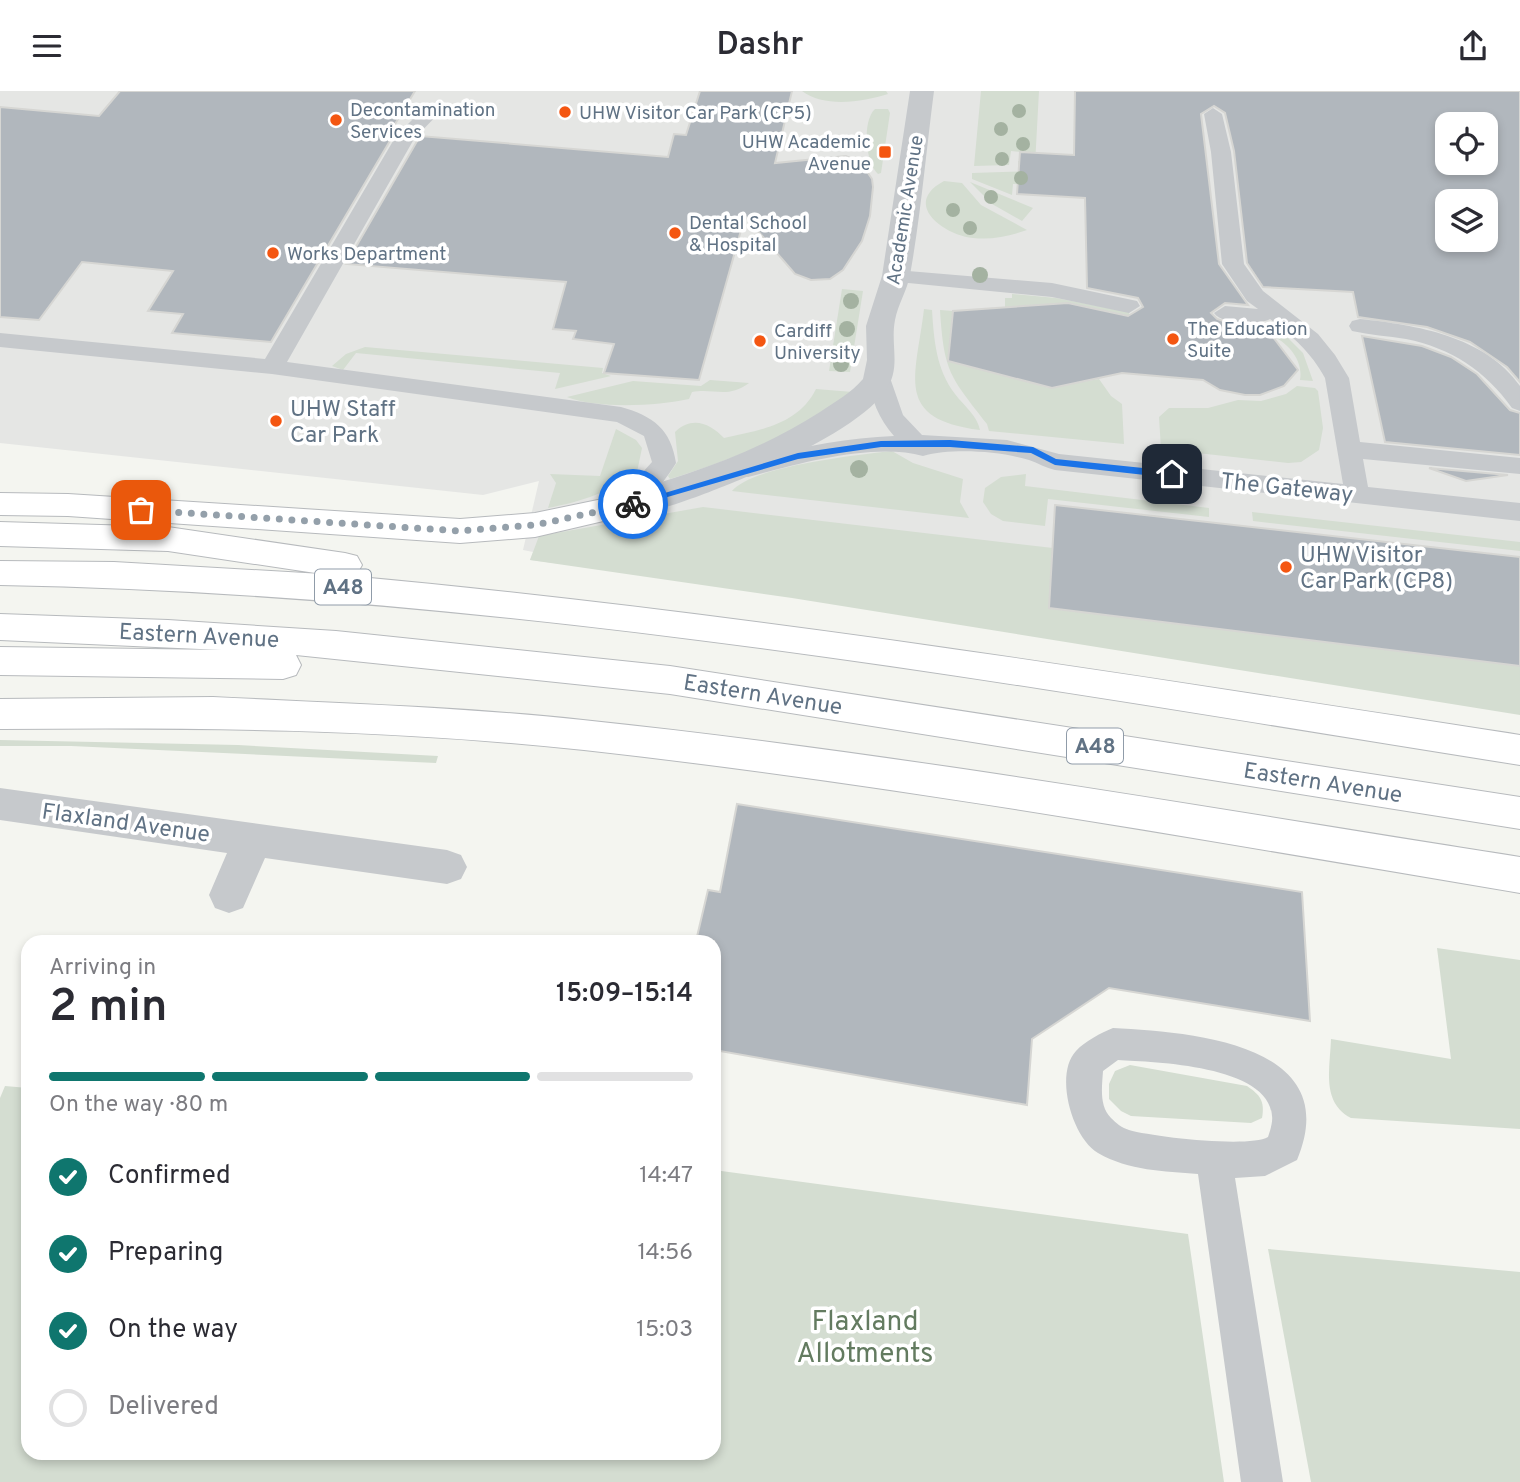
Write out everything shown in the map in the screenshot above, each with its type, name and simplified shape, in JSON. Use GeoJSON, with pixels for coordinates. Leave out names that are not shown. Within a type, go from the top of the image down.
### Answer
{"type":"FeatureCollection","features":[{"type":"Feature","properties":{"kind":"highway"},"geometry":{"type":"LineString","coordinates":[[0,504],[68,505],[460,531],[535,525],[617,507]]}},
{"type":"Feature","properties":{"kind":"highway"},"geometry":{"type":"LineString","coordinates":[[0,534],[168,539],[250,549],[685,624]]}},
{"type":"Feature","properties":{"kind":"highway","name":"A48"},"geometry":{"type":"LineString","coordinates":[[0,573],[297,583],[466,598],[685,624],[1156,692],[1520,750]]}},
{"type":"Feature","properties":{"kind":"highway","name":"Eastern Avenue"},"geometry":{"type":"LineString","coordinates":[[0,627],[234,636],[388,648],[670,680],[1520,813]]}},
{"type":"Feature","properties":{"kind":"highway"},"geometry":{"type":"LineString","coordinates":[[0,661],[239,663],[670,680]]}},
{"type":"Feature","properties":{"kind":"highway"},"geometry":{"type":"LineString","coordinates":[[0,714],[213,712],[440,723],[582,735],[897,773],[1520,875]]}},
{"type":"Feature","properties":{"kind":"street","name":"Academic Avenue"},"geometry":{"type":"LineString","coordinates":[[880,377],[880,325],[884,303],[893,290],[896,276],[922,91]]}},
{"type":"Feature","properties":{"kind":"street"},"geometry":{"type":"LineString","coordinates":[[617,507],[672,494],[709,480],[822,426],[862,398],[880,377]]}},
{"type":"Feature","properties":{"kind":"street","name":"Flaxland Avenue"},"geometry":{"type":"LineString","coordinates":[[0,804],[447,867]]}},
{"type":"Feature","properties":{"kind":"street"},"geometry":{"type":"LineString","coordinates":[[229,895],[252,841]]}},
{"type":"Feature","properties":{"kind":"lane"},"geometry":{"type":"LineString","coordinates":[[272,367],[406,136],[433,110]]}},
{"type":"Feature","properties":{"kind":"lane"},"geometry":{"type":"LineString","coordinates":[[1213,114],[1217,144],[1221,152],[1233,264],[1255,296],[1310,339],[1337,378],[1357,495]]}},
{"type":"Feature","properties":{"kind":"lane"},"geometry":{"type":"LineString","coordinates":[[896,276],[1052,290],[1129,306]]}},
{"type":"Feature","properties":{"kind":"lane"},"geometry":{"type":"LineString","coordinates":[[1224,313],[1261,316]]}},
{"type":"Feature","properties":{"kind":"lane"},"geometry":{"type":"LineString","coordinates":[[1360,325],[1420,334],[1458,348],[1491,371],[1520,403]]}},
{"type":"Feature","properties":{"kind":"lane"},"geometry":{"type":"LineString","coordinates":[[0,340],[272,367],[621,415],[647,424],[661,441],[664,463],[642,489],[617,507]]}},
{"type":"Feature","properties":{"kind":"lane","name":"The Gateway"},"geometry":{"type":"LineString","coordinates":[[880,377],[882,403],[889,416],[915,442],[951,461],[1037,468],[1055,462],[1520,512]]}},
{"type":"Feature","properties":{"kind":"lane"},"geometry":{"type":"LineString","coordinates":[[709,480],[798,456],[915,442]]}},
{"type":"Feature","properties":{"kind":"lane"},"geometry":{"type":"LineString","coordinates":[[1349,449],[1520,465]]}},
{"type":"Feature","properties":{"kind":"lane"},"geometry":{"type":"LineString","coordinates":[[1113,1044],[1155,1046],[1204,1054],[1257,1068],[1279,1086],[1289,1113],[1290,1133],[1284,1148],[1264,1159],[1214,1158],[1136,1152],[1107,1140],[1092,1121],[1082,1093],[1087,1063],[1113,1044]]}},
{"type":"Feature","properties":{"kind":"lane"},"geometry":{"type":"LineString","coordinates":[[1214,1158],[1262,1482]]}},
{"type":"Feature","properties":{"kind":"shaded area","name":"Cardiff University"},"geometry":{"type":"Polygon","coordinates":[[[0,91],[1520,91],[1520,686],[530,560],[533,552],[523,550],[539,481],[483,495],[0,443],[0,91]]]}},
{"type":"Feature","properties":{"kind":"green space"},"geometry":{"type":"Polygon","coordinates":[[[802,91],[886,91],[888,94],[856,101],[832,102],[802,91]]]}},
{"type":"Feature","properties":{"kind":"green space"},"geometry":{"type":"Polygon","coordinates":[[[981,91],[1039,91],[1035,165],[1018,165],[1018,161],[1029,161],[1029,153],[1011,151],[1009,165],[974,166],[981,91]]]}},
{"type":"Feature","properties":{"kind":"green space"},"geometry":{"type":"Polygon","coordinates":[[[875,109],[888,109],[890,113],[881,173],[878,174],[870,160],[867,141],[868,123],[875,109]]]}},
{"type":"Feature","properties":{"kind":"green space"},"geometry":{"type":"Polygon","coordinates":[[[1034,171],[1033,185],[1013,184],[1012,195],[972,179],[972,173],[1034,171]]]}},
{"type":"Feature","properties":{"kind":"green space"},"geometry":{"type":"Polygon","coordinates":[[[944,181],[962,183],[981,205],[1027,230],[987,238],[962,236],[950,231],[932,217],[927,208],[926,199],[932,190],[944,181]]]}},
{"type":"Feature","properties":{"kind":"green space"},"geometry":{"type":"Polygon","coordinates":[[[970,182],[1033,208],[1022,221],[992,204],[970,182]]]}},
{"type":"Feature","properties":{"kind":"green space"},"geometry":{"type":"Polygon","coordinates":[[[842,289],[863,291],[850,372],[829,371],[842,289]]]}},
{"type":"Feature","properties":{"kind":"green space"},"geometry":{"type":"Polygon","coordinates":[[[1012,294],[1056,298],[1129,312],[1130,329],[1058,304],[1005,307],[1005,298],[1012,298],[1012,294]]]}},
{"type":"Feature","properties":{"kind":"green space"},"geometry":{"type":"Polygon","coordinates":[[[924,309],[932,310],[935,343],[944,375],[955,394],[973,415],[980,430],[952,424],[933,416],[922,405],[916,391],[915,374],[924,309]]]}},
{"type":"Feature","properties":{"kind":"green space"},"geometry":{"type":"Polygon","coordinates":[[[940,310],[953,311],[949,361],[1049,388],[1099,379],[1111,396],[1122,404],[1124,444],[989,431],[987,424],[951,373],[944,348],[940,310]]]}},
{"type":"Feature","properties":{"kind":"green space"},"geometry":{"type":"Polygon","coordinates":[[[1276,326],[1303,353],[1313,381],[1300,380],[1299,364],[1292,351],[1265,332],[1276,326]]]}},
{"type":"Feature","properties":{"kind":"green space"},"geometry":{"type":"Polygon","coordinates":[[[365,347],[603,368],[602,373],[611,376],[555,389],[560,373],[356,353],[343,370],[332,366],[346,354],[365,347]]]}},
{"type":"Feature","properties":{"kind":"green space"},"geometry":{"type":"Polygon","coordinates":[[[710,380],[749,383],[734,391],[692,392],[689,399],[644,405],[610,405],[567,397],[633,381],[701,386],[710,380]]]}},
{"type":"Feature","properties":{"kind":"green space"},"geometry":{"type":"Polygon","coordinates":[[[1297,386],[1315,388],[1318,391],[1323,428],[1319,450],[1301,462],[1288,463],[1161,449],[1159,417],[1169,408],[1208,408],[1238,400],[1261,401],[1286,394],[1297,386]]]}},
{"type":"Feature","properties":{"kind":"green space"},"geometry":{"type":"Polygon","coordinates":[[[816,389],[853,392],[810,420],[765,443],[694,471],[670,479],[668,476],[678,461],[675,432],[681,427],[701,423],[724,438],[764,428],[799,411],[816,389]]]}},
{"type":"Feature","properties":{"kind":"green space"},"geometry":{"type":"Polygon","coordinates":[[[616,429],[636,440],[642,448],[637,472],[595,495],[548,508],[556,483],[550,474],[600,476],[616,429]]]}},
{"type":"Feature","properties":{"kind":"green space"},"geometry":{"type":"Polygon","coordinates":[[[892,451],[913,463],[963,479],[960,502],[969,518],[732,491],[743,482],[782,468],[892,451]]]}},
{"type":"Feature","properties":{"kind":"green space"},"geometry":{"type":"Polygon","coordinates":[[[1026,474],[1025,486],[1209,508],[1209,517],[1048,499],[1045,526],[1003,521],[991,514],[983,502],[985,488],[1001,477],[1026,474]]]}},
{"type":"Feature","properties":{"kind":"green space"},"geometry":{"type":"Polygon","coordinates":[[[703,507],[1053,548],[1049,608],[1520,666],[1520,715],[792,598],[530,560],[539,536],[703,507]]]}},
{"type":"Feature","properties":{"kind":"green space"},"geometry":{"type":"Polygon","coordinates":[[[1252,512],[1520,542],[1520,551],[1253,521],[1252,512]]]}},
{"type":"Feature","properties":{"kind":"green space"},"geometry":{"type":"Polygon","coordinates":[[[0,740],[238,745],[438,756],[436,763],[71,746],[0,746],[0,740]]]}},
{"type":"Feature","properties":{"kind":"green space"},"geometry":{"type":"Polygon","coordinates":[[[1437,948],[1520,960],[1520,1129],[1351,1118],[1335,1103],[1329,1084],[1331,1039],[1451,1059],[1437,948]]]}},
{"type":"Feature","properties":{"kind":"green space"},"geometry":{"type":"Polygon","coordinates":[[[1130,1065],[1247,1086],[1260,1099],[1263,1107],[1262,1118],[1251,1123],[1131,1116],[1121,1111],[1109,1099],[1109,1084],[1115,1071],[1130,1065]]]}},
{"type":"Feature","properties":{"kind":"green space","name":"Flaxland Allotments"},"geometry":{"type":"Polygon","coordinates":[[[5,1086],[21,1087],[21,1460],[721,1460],[721,1171],[1188,1234],[1224,1482],[0,1482],[0,1098],[5,1086]]]}},
{"type":"Feature","properties":{"kind":"green space"},"geometry":{"type":"Polygon","coordinates":[[[1268,1249],[1520,1272],[1520,1482],[1311,1482],[1268,1249]]]}},
{"type":"Feature","properties":{"kind":"building"},"geometry":{"type":"Polygon","coordinates":[[[120,91],[415,91],[389,134],[394,134],[271,342],[172,333],[183,314],[148,311],[173,271],[82,262],[39,320],[0,317],[0,107],[99,116],[120,91]]]}},
{"type":"Feature","properties":{"kind":"building","name":"Dental School & Hospital"},"geometry":{"type":"Polygon","coordinates":[[[700,91],[792,91],[775,163],[846,156],[862,164],[872,179],[873,187],[870,216],[862,241],[843,270],[830,279],[811,280],[795,274],[745,216],[699,380],[604,373],[614,344],[573,339],[576,331],[553,329],[566,282],[346,264],[420,136],[668,157],[674,134],[686,135],[700,91]]]}},
{"type":"Feature","properties":{"kind":"building"},"geometry":{"type":"Polygon","coordinates":[[[1075,91],[1520,91],[1520,382],[1507,367],[1470,342],[1427,327],[1358,317],[1353,292],[1263,287],[1247,263],[1234,151],[1225,113],[1214,106],[1201,114],[1219,264],[1248,305],[1225,303],[1211,313],[1217,319],[1232,324],[1263,324],[1298,370],[1284,386],[1260,395],[1245,395],[1220,390],[1203,380],[1122,373],[1052,388],[948,361],[953,311],[1068,303],[1128,316],[1143,307],[1138,298],[1087,288],[1085,198],[1017,194],[1020,152],[1074,155],[1075,91]]]}},
{"type":"Feature","properties":{"kind":"building"},"geometry":{"type":"Polygon","coordinates":[[[1362,336],[1422,346],[1451,357],[1477,374],[1510,410],[1520,413],[1520,455],[1385,442],[1362,336]]]}},
{"type":"Feature","properties":{"kind":"building"},"geometry":{"type":"Polygon","coordinates":[[[1429,468],[1508,475],[1466,481],[1429,468]]]}},
{"type":"Feature","properties":{"kind":"building","name":"UHW Visitor Car Park (CP8)"},"geometry":{"type":"Polygon","coordinates":[[[1055,505],[1520,557],[1520,666],[1049,608],[1055,505]]]}},
{"type":"Feature","properties":{"kind":"building"},"geometry":{"type":"Polygon","coordinates":[[[737,804],[1302,892],[1310,1021],[1109,988],[1032,1039],[1027,1105],[721,1051],[721,935],[697,935],[708,890],[720,892],[737,804]]]}},
{"type":"Feature","properties":{"kind":"way so far"},"geometry":{"type":"LineString","coordinates":[[141,510],[460,531],[535,525],[633,504]]}},
{"type":"Feature","properties":{"kind":"place","name":"UHW Visitor Car Park (CP5)"},"geometry":{"type":"Point","coordinates":[565,112]}},
{"type":"Feature","properties":{"kind":"place","name":"Decontamination Services"},"geometry":{"type":"Point","coordinates":[336,120]}},
{"type":"Feature","properties":{"kind":"place","name":"UHW Academic Avenue"},"geometry":{"type":"Point","coordinates":[885,152]}},
{"type":"Feature","properties":{"kind":"place","name":"Dental School & Hospital"},"geometry":{"type":"Point","coordinates":[675,233]}},
{"type":"Feature","properties":{"kind":"place","name":"Works Department"},"geometry":{"type":"Point","coordinates":[273,253]}},
{"type":"Feature","properties":{"kind":"place","name":"The Education Suite"},"geometry":{"type":"Point","coordinates":[1173,339]}},
{"type":"Feature","properties":{"kind":"place","name":"Cardiff University"},"geometry":{"type":"Point","coordinates":[760,341]}},
{"type":"Feature","properties":{"kind":"place","name":"UHW Staff Car Park"},"geometry":{"type":"Point","coordinates":[276,421]}},
{"type":"Feature","properties":{"kind":"place","name":"UHW Visitor Car Park (CP8)"},"geometry":{"type":"Point","coordinates":[1286,567]}},
{"type":"Feature","properties":{"kind":"route"},"geometry":{"type":"LineString","coordinates":[[633,504],[798,456],[829,450],[915,442],[1033,450],[1055,462],[1172,474]]}}]}
